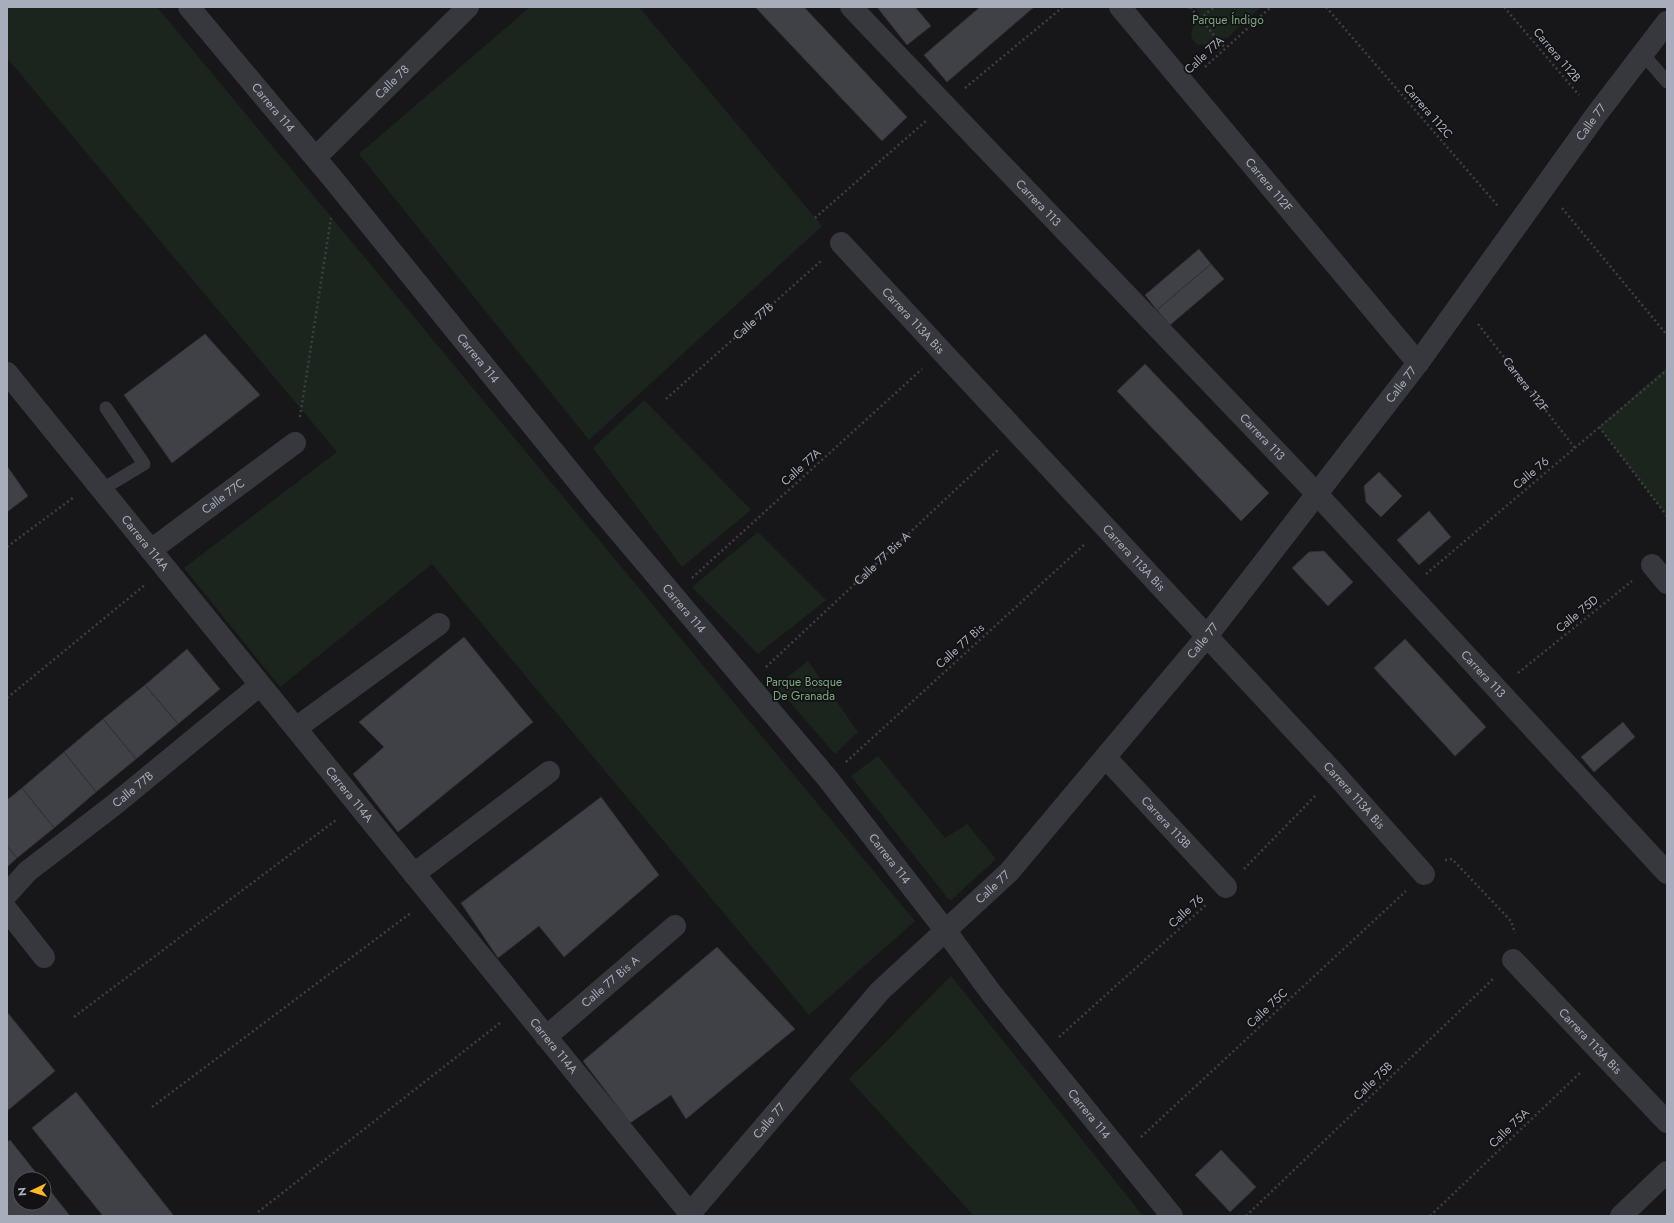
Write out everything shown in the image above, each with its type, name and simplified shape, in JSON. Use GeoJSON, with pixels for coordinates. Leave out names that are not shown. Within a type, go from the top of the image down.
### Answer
{"type":"FeatureCollection","features":[{"type":"Feature","properties":{"kind":"street","name":"Carrera 114"},"geometry":{"type":"LineString","coordinates":[[189,7],[316,157],[672,596],[828,779],[946,930],[992,994],[1172,1216]]}},
{"type":"Feature","properties":{"kind":"street","name":"Calle 78"},"geometry":{"type":"LineString","coordinates":[[316,157],[468,7]]}},
{"type":"Feature","properties":{"kind":"street","name":"Carrera 113"},"geometry":{"type":"LineString","coordinates":[[851,7],[1316,494],[1667,873]]}},
{"type":"Feature","properties":{"kind":"street","name":"Carrera 112F"},"geometry":{"type":"LineString","coordinates":[[1120,7],[1418,363]]}},
{"type":"Feature","properties":{"kind":"street","name":"Calle 77"},"geometry":{"type":"LineString","coordinates":[[690,1215],[880,991],[1009,872],[1207,636],[1418,363],[1596,115],[1667,22]]}},
{"type":"Feature","properties":{"kind":"street","name":"Carrera 113A Bis"},"geometry":{"type":"LineString","coordinates":[[841,243],[1336,775],[1424,874]]}},
{"type":"Feature","properties":{"kind":"street","name":"Carrera 114A"},"geometry":{"type":"LineString","coordinates":[[7,373],[690,1215]]}},
{"type":"Feature","properties":{"kind":"street","name":"Calle 77C"},"geometry":{"type":"LineString","coordinates":[[151,550],[295,443]]}},
{"type":"Feature","properties":{"kind":"street"},"geometry":{"type":"LineString","coordinates":[[1652,565],[1667,583]]}},
{"type":"Feature","properties":{"kind":"street"},"geometry":{"type":"LineString","coordinates":[[296,728],[439,624]]}},
{"type":"Feature","properties":{"kind":"street","name":"Calle 77B"},"geometry":{"type":"LineString","coordinates":[[7,894],[28,871],[114,805],[260,685]]}},
{"type":"Feature","properties":{"kind":"street","name":"Carrera 113B"},"geometry":{"type":"LineString","coordinates":[[1106,758],[1226,887]]}},
{"type":"Feature","properties":{"kind":"street"},"geometry":{"type":"LineString","coordinates":[[414,874],[548,772]]}},
{"type":"Feature","properties":{"kind":"street"},"geometry":{"type":"LineString","coordinates":[[7,910],[44,957]]}},
{"type":"Feature","properties":{"kind":"street","name":"Calle 77 Bis A"},"geometry":{"type":"LineString","coordinates":[[546,1037],[675,926]]}},
{"type":"Feature","properties":{"kind":"street","name":"Carrera 113A Bis"},"geometry":{"type":"LineString","coordinates":[[1513,960],[1667,1122]]}},
{"type":"Feature","properties":{"kind":"street"},"geometry":{"type":"LineString","coordinates":[[1621,1216],[1667,1172]]}},
{"type":"Feature","properties":{"kind":"lane"},"geometry":{"type":"LineString","coordinates":[[1643,54],[1667,82]]}},
{"type":"Feature","properties":{"kind":"lane"},"geometry":{"type":"LineString","coordinates":[[101,490],[144,464],[106,408]]}},
{"type":"Feature","properties":{"kind":"path"},"geometry":{"type":"LineString","coordinates":[[1190,7],[1225,48]]}},
{"type":"Feature","properties":{"kind":"path"},"geometry":{"type":"LineString","coordinates":[[1200,19],[1214,7]]}},
{"type":"Feature","properties":{"kind":"path","name":"Calle 77A"},"geometry":{"type":"LineString","coordinates":[[1185,85],[1270,7]]}},
{"type":"Feature","properties":{"kind":"path","name":"Carrera 112C"},"geometry":{"type":"LineString","coordinates":[[1326,7],[1516,226]]}},
{"type":"Feature","properties":{"kind":"path","name":"Carrera 112B"},"geometry":{"type":"LineString","coordinates":[[1504,7],[1596,115]]}},
{"type":"Feature","properties":{"kind":"path"},"geometry":{"type":"LineString","coordinates":[[295,443],[334,204],[333,178]]}},
{"type":"Feature","properties":{"kind":"path"},"geometry":{"type":"LineString","coordinates":[[1545,187],[1667,335]]}},
{"type":"Feature","properties":{"kind":"path","name":"Calle 77B"},"geometry":{"type":"LineString","coordinates":[[666,399],[841,243]]}},
{"type":"Feature","properties":{"kind":"path","name":"Carrera 112F"},"geometry":{"type":"LineString","coordinates":[[1461,302],[1575,448]]}},
{"type":"Feature","properties":{"kind":"path","name":"Calle 77A"},"geometry":{"type":"LineString","coordinates":[[672,596],[941,351]]}},
{"type":"Feature","properties":{"kind":"path","name":"Calle 76"},"geometry":{"type":"LineString","coordinates":[[1406,590],[1667,370]]}},
{"type":"Feature","properties":{"kind":"path"},"geometry":{"type":"LineString","coordinates":[[1599,427],[1667,516]]}},
{"type":"Feature","properties":{"kind":"path","name":"Calle 77 Bis A"},"geometry":{"type":"LineString","coordinates":[[748,684],[1017,432]]}},
{"type":"Feature","properties":{"kind":"path"},"geometry":{"type":"LineString","coordinates":[[7,547],[71,500]]}},
{"type":"Feature","properties":{"kind":"path","name":"Calle 77 Bis"},"geometry":{"type":"LineString","coordinates":[[828,779],[1104,526]]}},
{"type":"Feature","properties":{"kind":"path","name":"Calle 75D"},"geometry":{"type":"LineString","coordinates":[[1498,690],[1652,565]]}},
{"type":"Feature","properties":{"kind":"path"},"geometry":{"type":"LineString","coordinates":[[7,698],[132,595]]}},
{"type":"Feature","properties":{"kind":"path","name":"Calle 76"},"geometry":{"type":"LineString","coordinates":[[1041,1054],[1226,887],[1336,775]]}},
{"type":"Feature","properties":{"kind":"path"},"geometry":{"type":"LineString","coordinates":[[74,1017],[357,804]]}},
{"type":"Feature","properties":{"kind":"path","name":"Calle 75C"},"geometry":{"type":"LineString","coordinates":[[1122,1155],[1439,861],[1452,860],[1510,921],[1519,944],[1513,960]]}},
{"type":"Feature","properties":{"kind":"path"},"geometry":{"type":"LineString","coordinates":[[152,1107],[432,897]]}},
{"type":"Feature","properties":{"kind":"path","name":"Calle 75B"},"geometry":{"type":"LineString","coordinates":[[1246,1216],[1513,960]]}},
{"type":"Feature","properties":{"kind":"path"},"geometry":{"type":"LineString","coordinates":[[258,1212],[521,1006]]}},
{"type":"Feature","properties":{"kind":"path","name":"Calle 75A"},"geometry":{"type":"LineString","coordinates":[[1430,1216],[1601,1053]]}},
{"type":"Feature","properties":{"kind":"green space"},"geometry":{"type":"Polygon","coordinates":[[[7,7],[157,7],[915,921],[809,1015],[432,564],[280,687],[184,568],[337,452],[7,58],[7,7]]]}},
{"type":"Feature","properties":{"kind":"green space"},"geometry":{"type":"Polygon","coordinates":[[[530,7],[639,7],[822,226],[589,440],[359,154],[530,7]]]}},
{"type":"Feature","properties":{"kind":"green space","name":"Parque Índigo"},"geometry":{"type":"Polygon","coordinates":[[[1185,7],[1261,7],[1226,39],[1225,37],[1224,43],[1215,46],[1198,45],[1194,41],[1191,32],[1199,11],[1195,8],[1188,9],[1185,7]]]}},
{"type":"Feature","properties":{"kind":"green space"},"geometry":{"type":"Polygon","coordinates":[[[1667,367],[1667,516],[1599,427],[1667,367]]]}},
{"type":"Feature","properties":{"kind":"green space"},"geometry":{"type":"Polygon","coordinates":[[[644,400],[751,510],[682,567],[593,448],[644,400]]]}},
{"type":"Feature","properties":{"kind":"green space"},"geometry":{"type":"Polygon","coordinates":[[[758,532],[826,600],[758,654],[692,587],[758,532]]]}},
{"type":"Feature","properties":{"kind":"green space","name":"Parque Bosque De Granada"},"geometry":{"type":"Polygon","coordinates":[[[808,661],[858,732],[835,754],[776,686],[808,661]]]}},
{"type":"Feature","properties":{"kind":"green space"},"geometry":{"type":"Polygon","coordinates":[[[878,756],[945,838],[967,824],[996,859],[950,901],[851,776],[878,756]]]}},
{"type":"Feature","properties":{"kind":"green space"},"geometry":{"type":"Polygon","coordinates":[[[951,976],[1143,1216],[974,1216],[849,1079],[951,976]]]}},
{"type":"Feature","properties":{"kind":"building"},"geometry":{"type":"Polygon","coordinates":[[[755,7],[804,7],[907,117],[882,141],[755,7]]]}},
{"type":"Feature","properties":{"kind":"building"},"geometry":{"type":"Polygon","coordinates":[[[877,7],[915,7],[931,26],[907,45],[877,7]]]}},
{"type":"Feature","properties":{"kind":"building"},"geometry":{"type":"Polygon","coordinates":[[[980,7],[1034,7],[947,82],[924,55],[980,7]]]}},
{"type":"Feature","properties":{"kind":"building"},"geometry":{"type":"Polygon","coordinates":[[[1199,249],[1211,264],[1157,310],[1145,295],[1199,249]]]}},
{"type":"Feature","properties":{"kind":"building"},"geometry":{"type":"Polygon","coordinates":[[[1211,264],[1224,279],[1170,325],[1157,310],[1211,264]]]}},
{"type":"Feature","properties":{"kind":"building"},"geometry":{"type":"Polygon","coordinates":[[[205,334],[260,395],[172,463],[124,395],[205,334]]]}},
{"type":"Feature","properties":{"kind":"building"},"geometry":{"type":"Polygon","coordinates":[[[1145,364],[1269,493],[1241,521],[1117,391],[1145,364]]]}},
{"type":"Feature","properties":{"kind":"building"},"geometry":{"type":"Polygon","coordinates":[[[7,466],[28,496],[7,512],[7,466]]]}},
{"type":"Feature","properties":{"kind":"building"},"geometry":{"type":"Polygon","coordinates":[[[1379,472],[1402,496],[1381,517],[1366,502],[1364,486],[1379,472]]]}},
{"type":"Feature","properties":{"kind":"building"},"geometry":{"type":"Polygon","coordinates":[[[1429,511],[1451,537],[1419,565],[1397,540],[1429,511]]]}},
{"type":"Feature","properties":{"kind":"building"},"geometry":{"type":"Polygon","coordinates":[[[1324,551],[1353,582],[1328,606],[1292,568],[1309,552],[1324,551]]]}},
{"type":"Feature","properties":{"kind":"building"},"geometry":{"type":"Polygon","coordinates":[[[464,637],[533,722],[398,832],[353,774],[384,747],[359,722],[464,637]]]}},
{"type":"Feature","properties":{"kind":"building"},"geometry":{"type":"Polygon","coordinates":[[[1405,639],[1486,727],[1455,756],[1374,668],[1405,639]]]}},
{"type":"Feature","properties":{"kind":"building"},"geometry":{"type":"Polygon","coordinates":[[[187,649],[220,689],[178,724],[145,685],[187,649]]]}},
{"type":"Feature","properties":{"kind":"building"},"geometry":{"type":"Polygon","coordinates":[[[145,685],[178,724],[136,759],[103,719],[145,685]]]}},
{"type":"Feature","properties":{"kind":"building"},"geometry":{"type":"Polygon","coordinates":[[[103,719],[136,759],[96,792],[64,752],[103,719]]]}},
{"type":"Feature","properties":{"kind":"building"},"geometry":{"type":"Polygon","coordinates":[[[1623,722],[1635,737],[1594,772],[1581,757],[1623,722]]]}},
{"type":"Feature","properties":{"kind":"building"},"geometry":{"type":"Polygon","coordinates":[[[64,752],[96,792],[54,828],[22,788],[64,752]]]}},
{"type":"Feature","properties":{"kind":"building"},"geometry":{"type":"Polygon","coordinates":[[[22,788],[54,828],[17,858],[7,846],[7,800],[22,788]]]}},
{"type":"Feature","properties":{"kind":"building"},"geometry":{"type":"Polygon","coordinates":[[[601,797],[659,875],[564,957],[539,926],[498,958],[461,903],[601,797]]]}},
{"type":"Feature","properties":{"kind":"building"},"geometry":{"type":"Polygon","coordinates":[[[7,846],[17,858],[7,867],[7,846]]]}},
{"type":"Feature","properties":{"kind":"building"},"geometry":{"type":"Polygon","coordinates":[[[717,947],[795,1029],[686,1119],[671,1095],[630,1123],[583,1061],[717,947]]]}},
{"type":"Feature","properties":{"kind":"building"},"geometry":{"type":"Polygon","coordinates":[[[7,1012],[55,1071],[7,1111],[7,1012]]]}},
{"type":"Feature","properties":{"kind":"building"},"geometry":{"type":"Polygon","coordinates":[[[76,1092],[174,1216],[103,1216],[32,1128],[76,1092]]]}},
{"type":"Feature","properties":{"kind":"building"},"geometry":{"type":"Polygon","coordinates":[[[10,1140],[35,1171],[12,1171],[12,1211],[52,1211],[52,1193],[70,1216],[7,1216],[7,1142],[10,1140]]]}},
{"type":"Feature","properties":{"kind":"building"},"geometry":{"type":"Polygon","coordinates":[[[1221,1150],[1256,1187],[1230,1212],[1195,1175],[1221,1150]]]}}]}
